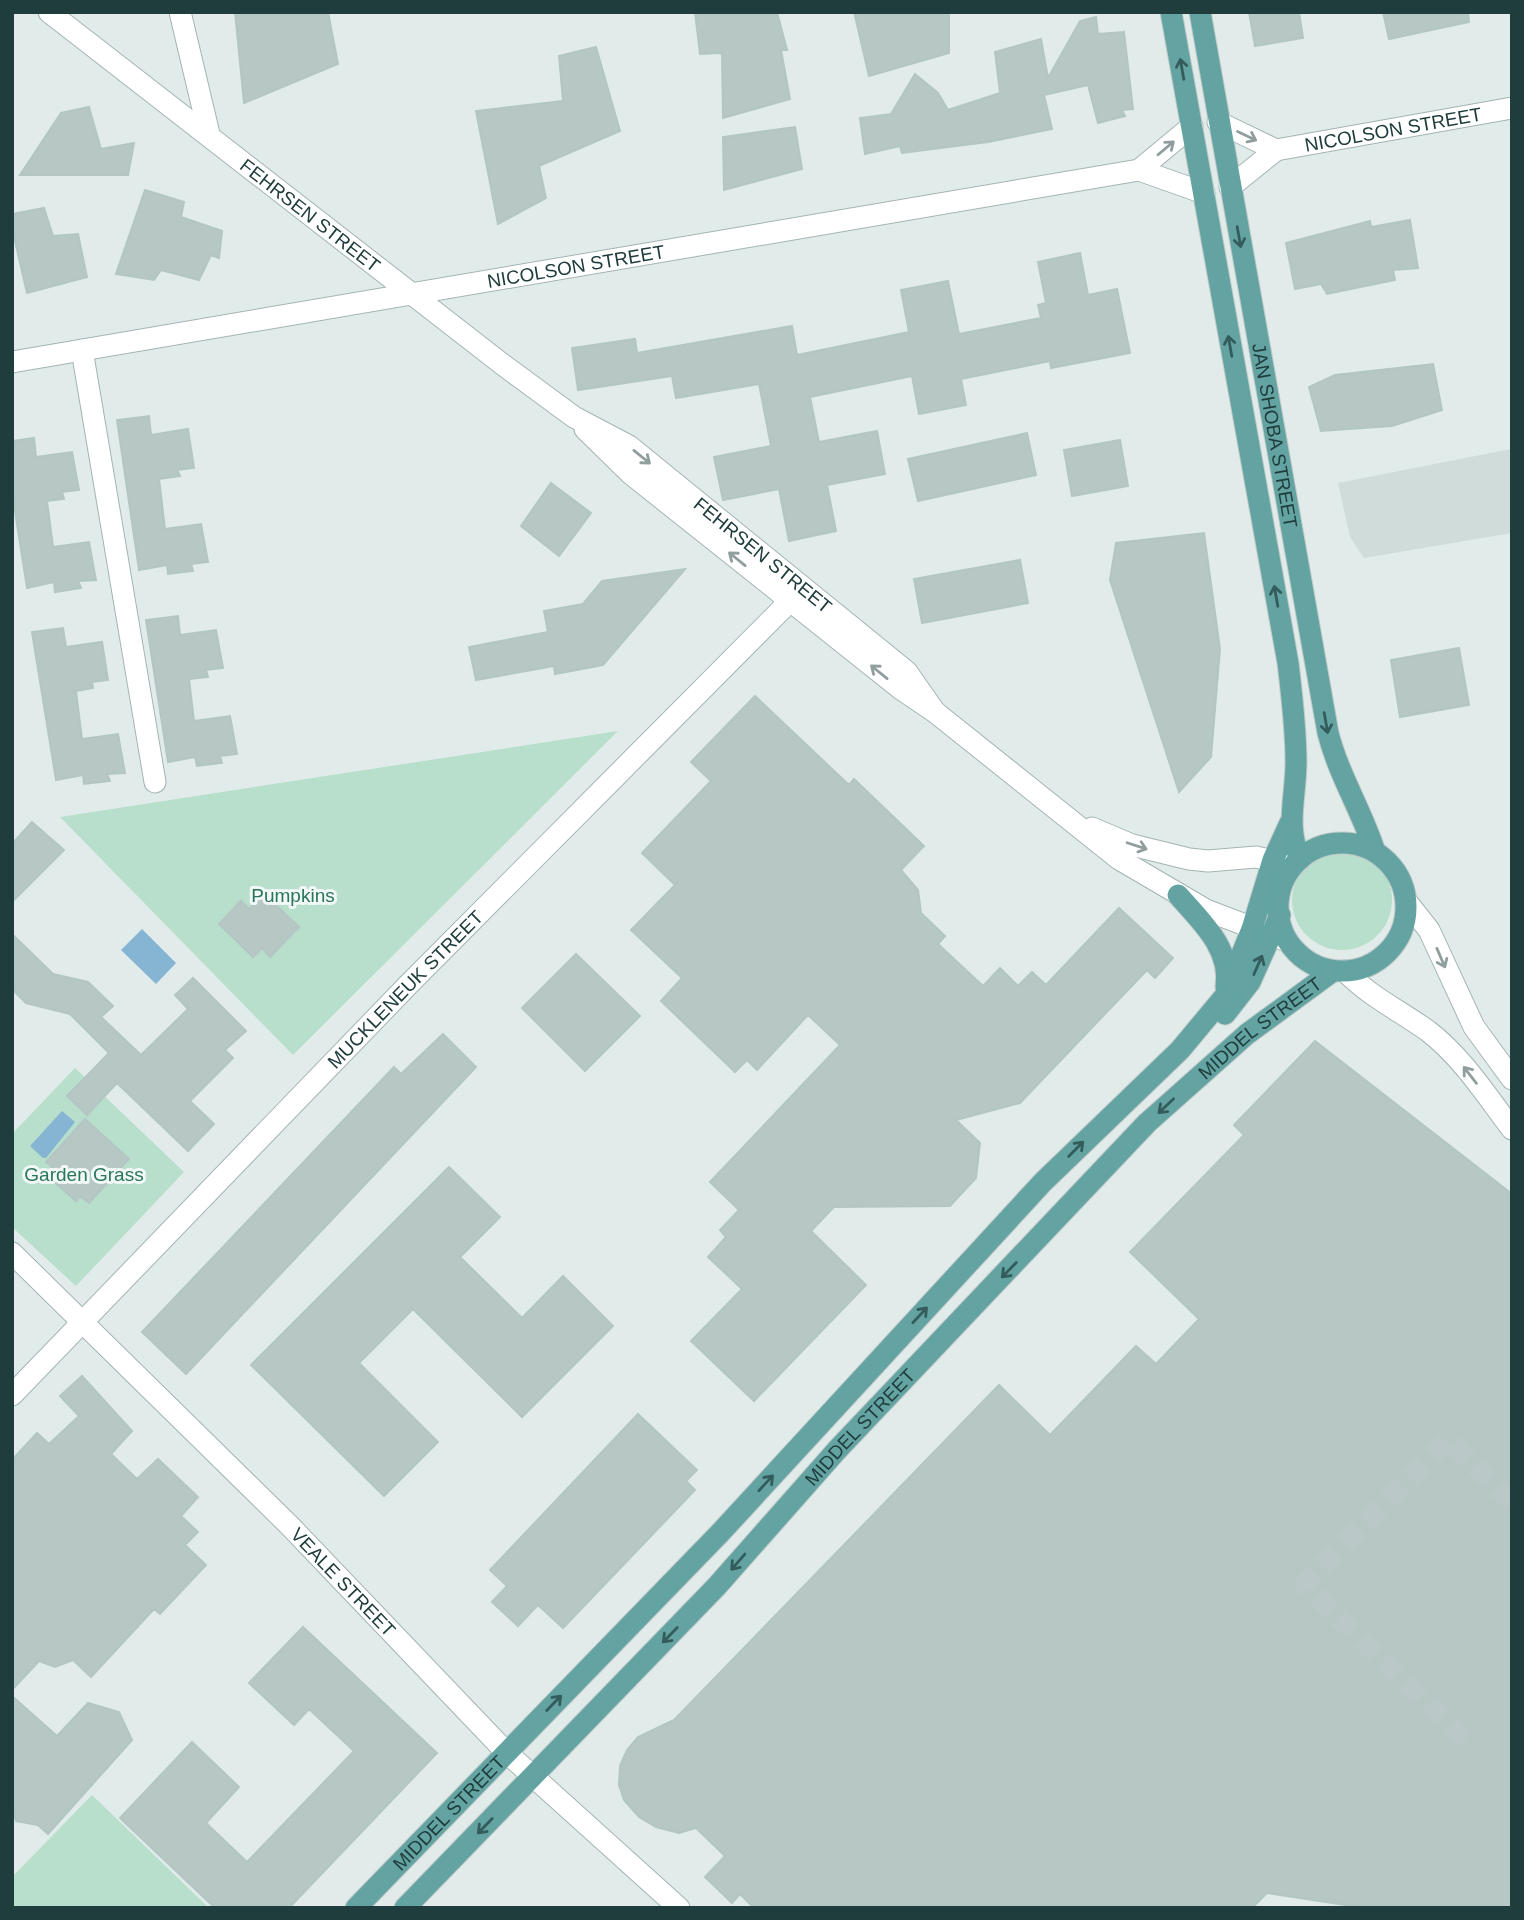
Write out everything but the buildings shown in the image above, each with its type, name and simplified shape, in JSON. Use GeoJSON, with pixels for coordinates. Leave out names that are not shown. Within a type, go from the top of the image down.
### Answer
{"type":"FeatureCollection","features":[{"type":"Feature","properties":{"kind":"main road","name":"JAN SHOBA STREET"},"geometry":{"type":"LineString","coordinates":[[1171,12],[1288,663],[1296,732],[1289,861]]}},
{"type":"Feature","properties":{"kind":"main road","name":"JAN SHOBA STREET"},"geometry":{"type":"LineString","coordinates":[[1200,12],[1328,733],[1338,768],[1364,818],[1375,852]]}},
{"type":"Feature","properties":{"kind":"main road"},"geometry":{"type":"LineString","coordinates":[[1339,971],[1315,965],[1270,935],[1280,915],[1281,889],[1289,861],[1324,846],[1337,844],[1363,847],[1375,852],[1397,874],[1406,901]]}},
{"type":"Feature","properties":{"kind":"main road","name":"MIDDEL STREET"},"geometry":{"type":"LineString","coordinates":[[1180,1050],[1201,1038],[1221,1019],[1250,982],[1270,935],[1289,861]]}},
{"type":"Feature","properties":{"kind":"main road"},"geometry":{"type":"LineString","coordinates":[[1178,895],[1220,948],[1227,979],[1224,996]]}},
{"type":"Feature","properties":{"kind":"main road","name":"MIDDEL STREET"},"geometry":{"type":"LineString","coordinates":[[405,1908],[717,1586],[837,1450],[1147,1124],[1247,1034],[1339,971],[1362,968],[1391,949],[1400,935],[1406,901]]}},
{"type":"Feature","properties":{"kind":"main road","name":"MIDDEL STREET"},"geometry":{"type":"LineString","coordinates":[[356,1908],[720,1533],[1043,1182],[1180,1050],[1270,935]]}},
{"type":"Feature","properties":{"kind":"street","name":"FEHRSEN STREET"},"geometry":{"type":"LineString","coordinates":[[49,12],[574,417],[631,474],[797,595],[901,690],[935,712],[1119,859],[1178,895],[1270,935]]}},
{"type":"Feature","properties":{"kind":"street"},"geometry":{"type":"LineString","coordinates":[[180,12],[209,134]]}},
{"type":"Feature","properties":{"kind":"street","name":"NICOLSON STREET"},"geometry":{"type":"LineString","coordinates":[[1230,187],[1276,150],[1512,108]]}},
{"type":"Feature","properties":{"kind":"street"},"geometry":{"type":"LineString","coordinates":[[1218,122],[1276,150]]}},
{"type":"Feature","properties":{"kind":"street","name":"NICOLSON STREET"},"geometry":{"type":"LineString","coordinates":[[1139,170],[1192,126]]}},
{"type":"Feature","properties":{"kind":"street","name":"NICOLSON STREET"},"geometry":{"type":"LineString","coordinates":[[12,362],[415,296],[1139,170],[1204,193]]}},
{"type":"Feature","properties":{"kind":"street"},"geometry":{"type":"LineString","coordinates":[[82,350],[155,782]]}},
{"type":"Feature","properties":{"kind":"street","name":"MUCKLENEUK STREET"},"geometry":{"type":"LineString","coordinates":[[12,1395],[624,766],[797,595]]}},
{"type":"Feature","properties":{"kind":"street","name":"FEHRSEN STREET"},"geometry":{"type":"LineString","coordinates":[[1074,821],[1132,845],[1189,859],[1208,861],[1256,857],[1289,861]]}},
{"type":"Feature","properties":{"kind":"street"},"geometry":{"type":"LineString","coordinates":[[1406,901],[1429,930],[1474,1027],[1512,1079]]}},
{"type":"Feature","properties":{"kind":"street"},"geometry":{"type":"LineString","coordinates":[[1339,971],[1364,991],[1428,1031],[1446,1047],[1512,1129]]}},
{"type":"Feature","properties":{"kind":"street","name":"VEALE STREET"},"geometry":{"type":"LineString","coordinates":[[12,1253],[290,1526],[506,1752],[679,1908]]}},
{"type":"Feature","properties":{"kind":"shaded area"},"geometry":{"type":"Polygon","coordinates":[[[1511,449],[1512,533],[1364,558],[1350,537],[1338,483],[1511,449]]]}},
{"type":"Feature","properties":{"kind":"green space","name":"Pumpkins"},"geometry":{"type":"Polygon","coordinates":[[[618,731],[293,1055],[60,817],[618,731]]]}},
{"type":"Feature","properties":{"kind":"green space"},"geometry":{"type":"Polygon","coordinates":[[[1342,850],[1361,854],[1377,865],[1388,881],[1392,900],[1388,919],[1377,935],[1361,946],[1342,950],[1323,946],[1307,935],[1296,919],[1292,900],[1296,881],[1307,865],[1323,854],[1342,850]]]}},
{"type":"Feature","properties":{"kind":"green space","name":"Garden Grass"},"geometry":{"type":"Polygon","coordinates":[[[75,1068],[184,1172],[76,1286],[12,1227],[12,1134],[75,1068]]]}},
{"type":"Feature","properties":{"kind":"green space"},"geometry":{"type":"Polygon","coordinates":[[[92,1795],[209,1908],[12,1908],[12,1877],[92,1795]]]}},
{"type":"Feature","properties":{"kind":"water"},"geometry":{"type":"Polygon","coordinates":[[[142,929],[176,963],[156,984],[121,950],[142,929]]]}},
{"type":"Feature","properties":{"kind":"water"},"geometry":{"type":"Polygon","coordinates":[[[62,1111],[75,1122],[46,1158],[43,1158],[30,1146],[62,1111]]]}},
{"type":"Feature","properties":{"kind":"tunnel"},"geometry":{"type":"LineString","coordinates":[[1465,1740],[1305,1584],[1448,1439],[1512,1502]]}}]}
